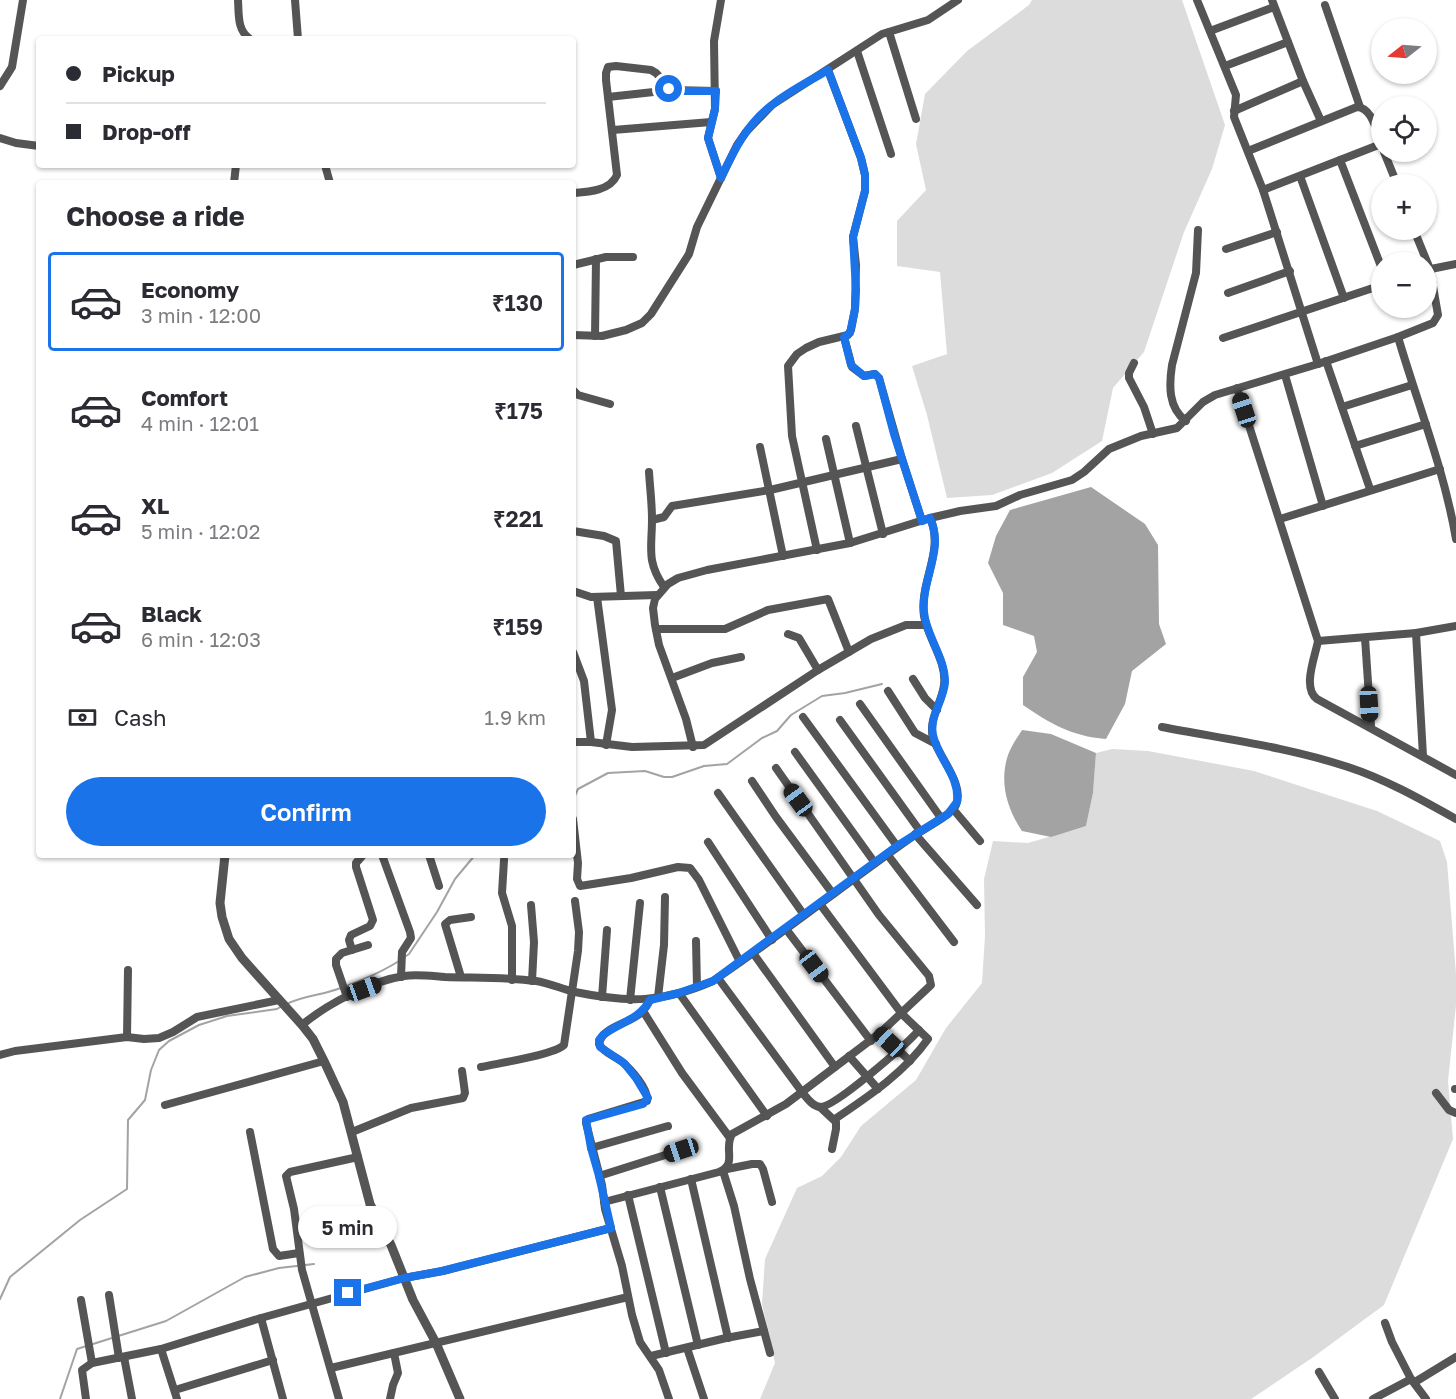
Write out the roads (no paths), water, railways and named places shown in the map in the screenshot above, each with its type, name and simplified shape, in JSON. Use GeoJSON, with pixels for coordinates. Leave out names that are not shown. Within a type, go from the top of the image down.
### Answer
{"type":"FeatureCollection","features":[{"type":"Feature","properties":{"kind":"street"},"geometry":{"type":"LineString","coordinates":[[0,86],[12,67],[23,0]]}},
{"type":"Feature","properties":{"kind":"street"},"geometry":{"type":"LineString","coordinates":[[238,0],[240,27],[247,36]]}},
{"type":"Feature","properties":{"kind":"street"},"geometry":{"type":"LineString","coordinates":[[294,0],[298,36]]}},
{"type":"Feature","properties":{"kind":"street"},"geometry":{"type":"LineString","coordinates":[[721,0],[714,41],[715,109],[708,133],[709,143],[721,178]]}},
{"type":"Feature","properties":{"kind":"street"},"geometry":{"type":"LineString","coordinates":[[576,335],[595,336],[634,327],[651,314],[688,254],[697,227],[737,145],[760,115],[780,99],[882,34],[928,20],[958,0]]}},
{"type":"Feature","properties":{"kind":"street"},"geometry":{"type":"LineString","coordinates":[[1197,0],[1236,95],[1234,111],[1236,122],[1263,190],[1303,313],[1342,407],[1370,489]]}},
{"type":"Feature","properties":{"kind":"street"},"geometry":{"type":"LineString","coordinates":[[1210,32],[1273,3],[1321,121]]}},
{"type":"Feature","properties":{"kind":"street"},"geometry":{"type":"LineString","coordinates":[[1325,5],[1360,107]]}},
{"type":"Feature","properties":{"kind":"street"},"geometry":{"type":"LineString","coordinates":[[889,32],[916,119]]}},
{"type":"Feature","properties":{"kind":"street"},"geometry":{"type":"LineString","coordinates":[[1225,66],[1288,42]]}},
{"type":"Feature","properties":{"kind":"street"},"geometry":{"type":"LineString","coordinates":[[857,51],[891,154]]}},
{"type":"Feature","properties":{"kind":"street"},"geometry":{"type":"LineString","coordinates":[[576,193],[596,190],[612,184],[614,180],[617,168],[606,73],[608,67],[651,70],[672,90]]}},
{"type":"Feature","properties":{"kind":"street"},"geometry":{"type":"LineString","coordinates":[[817,550],[792,436],[788,366],[797,354],[806,348],[819,342],[844,337],[850,333],[855,309],[856,265],[853,237],[864,199],[866,183],[861,158],[828,70]]}},
{"type":"Feature","properties":{"kind":"street"},"geometry":{"type":"LineString","coordinates":[[1234,111],[1303,81]]}},
{"type":"Feature","properties":{"kind":"street"},"geometry":{"type":"LineString","coordinates":[[609,97],[672,90],[716,91]]}},
{"type":"Feature","properties":{"kind":"street"},"geometry":{"type":"LineString","coordinates":[[1248,151],[1360,107],[1365,109],[1371,118]]}},
{"type":"Feature","properties":{"kind":"street"},"geometry":{"type":"LineString","coordinates":[[613,130],[711,122]]}},
{"type":"Feature","properties":{"kind":"street"},"geometry":{"type":"LineString","coordinates":[[0,138],[36,146]]}},
{"type":"Feature","properties":{"kind":"street"},"geometry":{"type":"LineString","coordinates":[[1263,190],[1371,149]]}},
{"type":"Feature","properties":{"kind":"street"},"geometry":{"type":"LineString","coordinates":[[1340,160],[1375,252]]}},
{"type":"Feature","properties":{"kind":"street"},"geometry":{"type":"LineString","coordinates":[[1300,176],[1344,298]]}},
{"type":"Feature","properties":{"kind":"street"},"geometry":{"type":"LineString","coordinates":[[1186,421],[1174,409],[1170,381],[1196,273],[1198,230]]}},
{"type":"Feature","properties":{"kind":"street"},"geometry":{"type":"LineString","coordinates":[[1226,249],[1277,232]]}},
{"type":"Feature","properties":{"kind":"street"},"geometry":{"type":"LineString","coordinates":[[576,264],[613,256],[633,257]]}},
{"type":"Feature","properties":{"kind":"street"},"geometry":{"type":"LineString","coordinates":[[595,336],[596,259]]}},
{"type":"Feature","properties":{"kind":"street"},"geometry":{"type":"LineString","coordinates":[[1437,268],[1456,264]]}},
{"type":"Feature","properties":{"kind":"street"},"geometry":{"type":"LineString","coordinates":[[1228,293],[1290,271]]}},
{"type":"Feature","properties":{"kind":"street"},"geometry":{"type":"LineString","coordinates":[[1223,338],[1371,289]]}},
{"type":"Feature","properties":{"kind":"street"},"geometry":{"type":"LineString","coordinates":[[693,747],[656,629],[653,608],[657,595],[664,587],[678,578],[850,543],[926,519],[996,506],[1020,495],[1072,480],[1109,449],[1134,439],[1177,428],[1209,399],[1237,388],[1285,375],[1398,338],[1433,323],[1437,319],[1437,306]]}},
{"type":"Feature","properties":{"kind":"street"},"geometry":{"type":"LineString","coordinates":[[302,1025],[330,1005],[345,990],[401,977],[423,975],[532,981],[602,997],[630,1000],[654,999],[679,993],[718,978],[897,846],[953,809],[958,797],[956,785],[936,744],[932,729],[945,679],[941,661],[926,625],[924,598],[936,545],[934,526],[926,519],[902,459],[879,378],[875,374],[864,376],[852,367],[844,337]]}},
{"type":"Feature","properties":{"kind":"street"},"geometry":{"type":"LineString","coordinates":[[1398,338],[1440,469],[1456,538]]}},
{"type":"Feature","properties":{"kind":"street"},"geometry":{"type":"LineString","coordinates":[[1134,363],[1129,378],[1144,407],[1153,434]]}},
{"type":"Feature","properties":{"kind":"street"},"geometry":{"type":"LineString","coordinates":[[1285,375],[1323,506]]}},
{"type":"Feature","properties":{"kind":"street"},"geometry":{"type":"LineString","coordinates":[[1342,407],[1412,385]]}},
{"type":"Feature","properties":{"kind":"street"},"geometry":{"type":"LineString","coordinates":[[1237,388],[1318,641],[1310,682],[1313,695],[1456,775]]}},
{"type":"Feature","properties":{"kind":"street"},"geometry":{"type":"LineString","coordinates":[[576,393],[610,404]]}},
{"type":"Feature","properties":{"kind":"street"},"geometry":{"type":"LineString","coordinates":[[1355,446],[1426,424]]}},
{"type":"Feature","properties":{"kind":"street"},"geometry":{"type":"LineString","coordinates":[[856,426],[883,534]]}},
{"type":"Feature","properties":{"kind":"street"},"geometry":{"type":"LineString","coordinates":[[826,439],[850,543]]}},
{"type":"Feature","properties":{"kind":"street"},"geometry":{"type":"LineString","coordinates":[[760,447],[783,556]]}},
{"type":"Feature","properties":{"kind":"street"},"geometry":{"type":"LineString","coordinates":[[652,520],[664,517],[672,506],[770,490],[902,459]]}},
{"type":"Feature","properties":{"kind":"street"},"geometry":{"type":"LineString","coordinates":[[1280,519],[1440,469]]}},
{"type":"Feature","properties":{"kind":"street"},"geometry":{"type":"LineString","coordinates":[[649,472],[652,520],[650,554],[656,575],[664,587]]}},
{"type":"Feature","properties":{"kind":"street"},"geometry":{"type":"LineString","coordinates":[[576,531],[604,536],[616,541],[621,596]]}},
{"type":"Feature","properties":{"kind":"street"},"geometry":{"type":"LineString","coordinates":[[576,592],[597,597],[657,595]]}},
{"type":"Feature","properties":{"kind":"street"},"geometry":{"type":"LineString","coordinates":[[597,597],[612,711],[606,745]]}},
{"type":"Feature","properties":{"kind":"street"},"geometry":{"type":"LineString","coordinates":[[656,629],[728,628],[768,610],[828,599],[849,652]]}},
{"type":"Feature","properties":{"kind":"street"},"geometry":{"type":"LineString","coordinates":[[576,742],[632,747],[704,745],[849,652],[896,627],[912,624],[926,625]]}},
{"type":"Feature","properties":{"kind":"street"},"geometry":{"type":"LineString","coordinates":[[1318,641],[1416,633],[1456,626]]}},
{"type":"Feature","properties":{"kind":"street"},"geometry":{"type":"LineString","coordinates":[[1416,633],[1423,756]]}},
{"type":"Feature","properties":{"kind":"street"},"geometry":{"type":"LineString","coordinates":[[788,634],[799,638],[818,670]]}},
{"type":"Feature","properties":{"kind":"street"},"geometry":{"type":"LineString","coordinates":[[1365,638],[1371,726]]}},
{"type":"Feature","properties":{"kind":"street"},"geometry":{"type":"LineString","coordinates":[[672,678],[712,663],[741,657]]}},
{"type":"Feature","properties":{"kind":"street"},"geometry":{"type":"LineString","coordinates":[[576,661],[585,688],[591,742]]}},
{"type":"Feature","properties":{"kind":"street"},"geometry":{"type":"LineString","coordinates":[[913,679],[925,698],[937,710]]}},
{"type":"Feature","properties":{"kind":"street"},"geometry":{"type":"LineString","coordinates":[[888,691],[915,733],[936,744]]}},
{"type":"Feature","properties":{"kind":"street"},"geometry":{"type":"LineString","coordinates":[[860,704],[941,818]]}},
{"type":"Feature","properties":{"kind":"street"},"geometry":{"type":"LineString","coordinates":[[803,717],[897,846]]}},
{"type":"Feature","properties":{"kind":"street"},"geometry":{"type":"LineString","coordinates":[[840,720],[918,832],[977,905]]}},
{"type":"Feature","properties":{"kind":"street"},"geometry":{"type":"LineString","coordinates":[[1162,727],[1288,751],[1347,766],[1454,819],[1456,830]]}},
{"type":"Feature","properties":{"kind":"street"},"geometry":{"type":"LineString","coordinates":[[795,752],[875,863]]}},
{"type":"Feature","properties":{"kind":"street"},"geometry":{"type":"LineString","coordinates":[[770,1353],[725,1170],[729,1164],[730,1138],[738,1130],[767,1116],[802,1092],[870,1041],[930,987],[931,980],[879,915],[776,768]]}},
{"type":"Feature","properties":{"kind":"street"},"geometry":{"type":"LineString","coordinates":[[752,781],[833,894]]}},
{"type":"Feature","properties":{"kind":"street"},"geometry":{"type":"LineString","coordinates":[[718,793],[804,915]]}},
{"type":"Feature","properties":{"kind":"street"},"geometry":{"type":"LineString","coordinates":[[953,809],[980,841]]}},
{"type":"Feature","properties":{"kind":"street"},"geometry":{"type":"LineString","coordinates":[[708,842],[772,939]]}},
{"type":"Feature","properties":{"kind":"street"},"geometry":{"type":"LineString","coordinates":[[576,845],[577,879],[580,886],[631,878],[678,867],[690,868],[699,880],[740,962]]}},
{"type":"Feature","properties":{"kind":"street"},"geometry":{"type":"LineString","coordinates":[[887,854],[954,942]]}},
{"type":"Feature","properties":{"kind":"street"},"geometry":{"type":"LineString","coordinates":[[225,858],[220,903],[225,930],[242,958],[313,1039],[343,1102],[366,1194],[460,1399]]}},
{"type":"Feature","properties":{"kind":"street"},"geometry":{"type":"LineString","coordinates":[[352,950],[349,940],[351,935],[370,926],[373,920],[356,867],[360,858]]}},
{"type":"Feature","properties":{"kind":"street"},"geometry":{"type":"LineString","coordinates":[[383,858],[411,938],[402,958],[401,977]]}},
{"type":"Feature","properties":{"kind":"street"},"geometry":{"type":"LineString","coordinates":[[430,858],[440,886]]}},
{"type":"Feature","properties":{"kind":"street"},"geometry":{"type":"LineString","coordinates":[[504,860],[502,893],[511,921],[512,980]]}},
{"type":"Feature","properties":{"kind":"street"},"geometry":{"type":"LineString","coordinates":[[665,897],[664,945],[654,999],[643,1011],[608,1031],[601,1037],[599,1044],[603,1050],[624,1063],[646,1092],[647,1101],[588,1119],[586,1128],[640,1342],[659,1371],[669,1399]]}},
{"type":"Feature","properties":{"kind":"street"},"geometry":{"type":"LineString","coordinates":[[481,1067],[563,1047],[566,1041],[579,940],[576,901]]}},
{"type":"Feature","properties":{"kind":"street"},"geometry":{"type":"LineString","coordinates":[[630,1000],[640,903]]}},
{"type":"Feature","properties":{"kind":"street"},"geometry":{"type":"LineString","coordinates":[[820,904],[902,1014],[928,1038],[910,1060],[878,1089],[835,1119]]}},
{"type":"Feature","properties":{"kind":"street"},"geometry":{"type":"LineString","coordinates":[[531,905],[534,942],[532,981]]}},
{"type":"Feature","properties":{"kind":"street"},"geometry":{"type":"LineString","coordinates":[[461,977],[446,924],[450,921],[471,917]]}},
{"type":"Feature","properties":{"kind":"street"},"geometry":{"type":"LineString","coordinates":[[786,929],[870,1041]]}},
{"type":"Feature","properties":{"kind":"street"},"geometry":{"type":"LineString","coordinates":[[602,997],[608,930]]}},
{"type":"Feature","properties":{"kind":"street"},"geometry":{"type":"LineString","coordinates":[[696,941],[697,987]]}},
{"type":"Feature","properties":{"kind":"street"},"geometry":{"type":"LineString","coordinates":[[345,990],[336,959],[342,954],[368,945]]}},
{"type":"Feature","properties":{"kind":"street"},"geometry":{"type":"LineString","coordinates":[[753,953],[835,1067]]}},
{"type":"Feature","properties":{"kind":"street"},"geometry":{"type":"LineString","coordinates":[[127,1037],[128,970]]}},
{"type":"Feature","properties":{"kind":"street"},"geometry":{"type":"LineString","coordinates":[[718,978],[802,1092],[811,1102],[835,1119],[836,1129],[832,1149]]}},
{"type":"Feature","properties":{"kind":"street"},"geometry":{"type":"LineString","coordinates":[[679,993],[767,1116]]}},
{"type":"Feature","properties":{"kind":"street"},"geometry":{"type":"LineString","coordinates":[[0,1055],[15,1051],[127,1037],[159,1038],[198,1017],[282,1004]]}},
{"type":"Feature","properties":{"kind":"street"},"geometry":{"type":"LineString","coordinates":[[643,1011],[682,1073],[730,1138]]}},
{"type":"Feature","properties":{"kind":"street"},"geometry":{"type":"LineString","coordinates":[[820,1107],[829,1104],[866,1077],[919,1030]]}},
{"type":"Feature","properties":{"kind":"street"},"geometry":{"type":"LineString","coordinates":[[880,1033],[910,1060]]}},
{"type":"Feature","properties":{"kind":"street"},"geometry":{"type":"LineString","coordinates":[[849,1056],[878,1089]]}},
{"type":"Feature","properties":{"kind":"street"},"geometry":{"type":"LineString","coordinates":[[165,1105],[324,1061]]}},
{"type":"Feature","properties":{"kind":"street"},"geometry":{"type":"LineString","coordinates":[[352,1132],[411,1108],[463,1098],[465,1093],[462,1071]]}},
{"type":"Feature","properties":{"kind":"street"},"geometry":{"type":"LineString","coordinates":[[1436,1093],[1451,1112],[1456,1113]]}},
{"type":"Feature","properties":{"kind":"street"},"geometry":{"type":"LineString","coordinates":[[591,1148],[668,1126]]}},
{"type":"Feature","properties":{"kind":"street"},"geometry":{"type":"LineString","coordinates":[[250,1132],[273,1249],[279,1256],[299,1257]]}},
{"type":"Feature","properties":{"kind":"street"},"geometry":{"type":"LineString","coordinates":[[599,1176],[681,1150]]}},
{"type":"Feature","properties":{"kind":"street"},"geometry":{"type":"LineString","coordinates":[[339,1399],[302,1270],[287,1175],[358,1157]]}},
{"type":"Feature","properties":{"kind":"street"},"geometry":{"type":"LineString","coordinates":[[604,1202],[725,1170],[760,1164],[772,1202]]}},
{"type":"Feature","properties":{"kind":"street"},"geometry":{"type":"LineString","coordinates":[[691,1179],[728,1338]]}},
{"type":"Feature","properties":{"kind":"street"},"geometry":{"type":"LineString","coordinates":[[660,1187],[698,1345]]}},
{"type":"Feature","properties":{"kind":"street"},"geometry":{"type":"LineString","coordinates":[[628,1195],[666,1353]]}},
{"type":"Feature","properties":{"kind":"street"},"geometry":{"type":"LineString","coordinates":[[86,1399],[82,1370],[92,1363],[161,1349],[404,1278],[442,1271],[611,1228]]}},
{"type":"Feature","properties":{"kind":"street"},"geometry":{"type":"LineString","coordinates":[[110,1295],[117,1343],[132,1399]]}},
{"type":"Feature","properties":{"kind":"street"},"geometry":{"type":"LineString","coordinates":[[331,1368],[628,1297]]}},
{"type":"Feature","properties":{"kind":"street"},"geometry":{"type":"LineString","coordinates":[[81,1300],[92,1363]]}},
{"type":"Feature","properties":{"kind":"street"},"geometry":{"type":"LineString","coordinates":[[261,1318],[283,1399]]}},
{"type":"Feature","properties":{"kind":"street"},"geometry":{"type":"LineString","coordinates":[[1385,1323],[1392,1342],[1413,1381],[1426,1399]]}},
{"type":"Feature","properties":{"kind":"street"},"geometry":{"type":"LineString","coordinates":[[651,1356],[764,1331]]}},
{"type":"Feature","properties":{"kind":"street"},"geometry":{"type":"LineString","coordinates":[[687,1348],[704,1399]]}},
{"type":"Feature","properties":{"kind":"street"},"geometry":{"type":"LineString","coordinates":[[161,1349],[177,1399]]}},
{"type":"Feature","properties":{"kind":"street"},"geometry":{"type":"LineString","coordinates":[[390,1399],[398,1373],[394,1353]]}},
{"type":"Feature","properties":{"kind":"street"},"geometry":{"type":"LineString","coordinates":[[1373,1399],[1413,1381],[1456,1357]]}},
{"type":"Feature","properties":{"kind":"street"},"geometry":{"type":"LineString","coordinates":[[175,1390],[273,1360]]}},
{"type":"Feature","properties":{"kind":"street"},"geometry":{"type":"LineString","coordinates":[[1320,1372],[1335,1399]]}},
{"type":"Feature","properties":{"kind":"waterway"},"geometry":{"type":"LineString","coordinates":[[576,793],[578,789],[608,773],[645,771],[672,777],[704,766],[727,764],[762,738],[777,731],[791,715],[822,696],[882,684]]}},
{"type":"Feature","properties":{"kind":"waterway"},"geometry":{"type":"LineString","coordinates":[[403,958],[409,954],[437,912],[455,879],[472,858]]}},
{"type":"Feature","properties":{"kind":"waterway"},"geometry":{"type":"LineString","coordinates":[[287,1004],[355,983],[399,961]]}},
{"type":"Feature","properties":{"kind":"waterway"},"geometry":{"type":"LineString","coordinates":[[0,1299],[10,1277],[80,1220],[127,1189],[128,1120],[145,1100],[151,1070],[159,1050],[169,1041],[199,1025],[227,1016],[277,1009],[282,1006]]}},
{"type":"Feature","properties":{"kind":"waterway"},"geometry":{"type":"LineString","coordinates":[[60,1399],[77,1349],[166,1321],[245,1277],[279,1268],[314,1264]]}}]}
